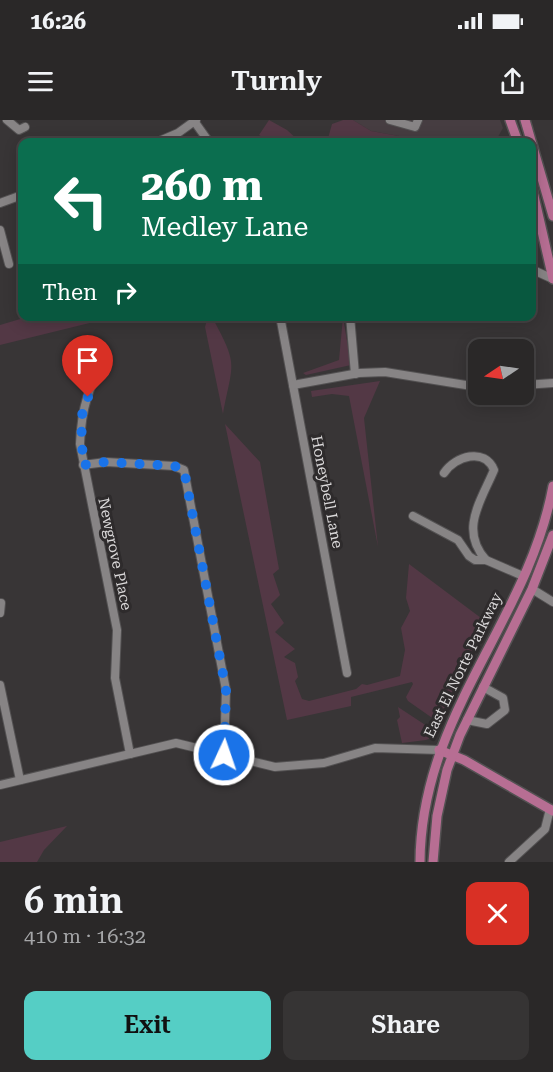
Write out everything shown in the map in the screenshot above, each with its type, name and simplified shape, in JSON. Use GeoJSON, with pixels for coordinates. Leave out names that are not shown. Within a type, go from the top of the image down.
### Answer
{"type":"FeatureCollection","features":[{"type":"Feature","properties":{"kind":"main road"},"geometry":{"type":"LineString","coordinates":[[510,120],[517,138]]}},
{"type":"Feature","properties":{"kind":"main road"},"geometry":{"type":"LineString","coordinates":[[525,120],[530,138]]}},
{"type":"Feature","properties":{"kind":"main road"},"geometry":{"type":"LineString","coordinates":[[536,158],[553,216]]}},
{"type":"Feature","properties":{"kind":"main road"},"geometry":{"type":"LineString","coordinates":[[536,205],[553,279]]}},
{"type":"Feature","properties":{"kind":"main road","name":"East El Norte Parkway"},"geometry":{"type":"LineString","coordinates":[[420,862],[428,790],[439,750],[464,693],[523,576],[538,540],[553,486]]}},
{"type":"Feature","properties":{"kind":"main road","name":"East El Norte Parkway"},"geometry":{"type":"LineString","coordinates":[[433,862],[441,794],[452,755],[532,589],[553,535]]}},
{"type":"Feature","properties":{"kind":"main road"},"geometry":{"type":"LineString","coordinates":[[439,750],[552,810]]}},
{"type":"Feature","properties":{"kind":"street"},"geometry":{"type":"LineString","coordinates":[[7,120],[15,129],[25,128]]}},
{"type":"Feature","properties":{"kind":"street"},"geometry":{"type":"LineString","coordinates":[[390,120],[415,127],[418,120]]}},
{"type":"Feature","properties":{"kind":"street"},"geometry":{"type":"LineString","coordinates":[[164,138],[195,121],[206,138]]}},
{"type":"Feature","properties":{"kind":"street"},"geometry":{"type":"LineString","coordinates":[[0,203],[18,196]]}},
{"type":"Feature","properties":{"kind":"street"},"geometry":{"type":"LineString","coordinates":[[0,230],[9,264]]}},
{"type":"Feature","properties":{"kind":"street"},"geometry":{"type":"LineString","coordinates":[[536,271],[553,279]]}},
{"type":"Feature","properties":{"kind":"street","name":"Honeybell Lane"},"geometry":{"type":"LineString","coordinates":[[281,321],[347,673]]}},
{"type":"Feature","properties":{"kind":"street"},"geometry":{"type":"LineString","coordinates":[[350,321],[355,374]]}},
{"type":"Feature","properties":{"kind":"street","name":"Newgrove Place"},"geometry":{"type":"LineString","coordinates":[[105,363],[95,375],[81,418],[83,465],[117,630],[115,678],[130,754]]}},
{"type":"Feature","properties":{"kind":"street"},"geometry":{"type":"LineString","coordinates":[[293,385],[355,374],[410,375],[468,387]]}},
{"type":"Feature","properties":{"kind":"street"},"geometry":{"type":"LineString","coordinates":[[534,384],[553,383]]}},
{"type":"Feature","properties":{"kind":"street"},"geometry":{"type":"LineString","coordinates":[[444,473],[450,464],[473,455],[487,458],[491,463],[494,470],[475,508],[472,521],[475,543],[486,560]]}},
{"type":"Feature","properties":{"kind":"street"},"geometry":{"type":"LineString","coordinates":[[83,465],[106,462],[174,466],[184,470],[226,690],[224,755]]}},
{"type":"Feature","properties":{"kind":"street"},"geometry":{"type":"LineString","coordinates":[[413,516],[458,540],[469,556],[475,560],[486,560],[523,576]]}},
{"type":"Feature","properties":{"kind":"street"},"geometry":{"type":"LineString","coordinates":[[532,589],[553,602]]}},
{"type":"Feature","properties":{"kind":"street"},"geometry":{"type":"LineString","coordinates":[[0,613],[1,603]]}},
{"type":"Feature","properties":{"kind":"street"},"geometry":{"type":"LineString","coordinates":[[0,684],[20,780]]}},
{"type":"Feature","properties":{"kind":"street"},"geometry":{"type":"LineString","coordinates":[[467,720],[487,724],[505,710],[503,698],[483,687]]}},
{"type":"Feature","properties":{"kind":"street"},"geometry":{"type":"LineString","coordinates":[[0,785],[176,743],[275,767],[324,763],[375,748],[439,750]]}},
{"type":"Feature","properties":{"kind":"street"},"geometry":{"type":"LineString","coordinates":[[509,862],[545,829],[552,810]]}},
{"type":"Feature","properties":{"kind":"shaded area"},"geometry":{"type":"Polygon","coordinates":[[[269,120],[296,138],[264,138],[259,135],[269,120]]]}},
{"type":"Feature","properties":{"kind":"shaded area"},"geometry":{"type":"Polygon","coordinates":[[[343,120],[353,120],[371,131],[410,138],[328,138],[332,124],[343,120]]]}},
{"type":"Feature","properties":{"kind":"shaded area"},"geometry":{"type":"Polygon","coordinates":[[[353,120],[500,120],[503,128],[497,138],[410,138],[371,131],[353,120]]]}},
{"type":"Feature","properties":{"kind":"shaded area"},"geometry":{"type":"Polygon","coordinates":[[[18,320],[98,321],[0,345],[0,325],[18,320]]]}},
{"type":"Feature","properties":{"kind":"shaded area"},"geometry":{"type":"Polygon","coordinates":[[[207,321],[214,321],[230,356],[231,373],[223,414],[205,327],[207,321]]]}},
{"type":"Feature","properties":{"kind":"shaded area"},"geometry":{"type":"Polygon","coordinates":[[[344,321],[351,365],[306,375],[303,373],[339,360],[344,321]]]}},
{"type":"Feature","properties":{"kind":"shaded area"},"geometry":{"type":"Polygon","coordinates":[[[380,381],[364,418],[378,547],[349,396],[332,394],[312,397],[311,391],[380,381]]]}},
{"type":"Feature","properties":{"kind":"shaded area"},"geometry":{"type":"Polygon","coordinates":[[[225,424],[260,462],[279,569],[273,574],[280,595],[271,604],[284,623],[275,632],[295,649],[284,657],[295,663],[298,677],[295,681],[302,699],[309,701],[356,689],[362,684],[367,685],[400,676],[405,650],[401,628],[410,611],[406,598],[409,564],[489,624],[441,720],[438,722],[408,701],[406,697],[412,682],[351,697],[351,706],[287,720],[225,424]]]}},
{"type":"Feature","properties":{"kind":"shaded area"},"geometry":{"type":"Polygon","coordinates":[[[398,707],[436,732],[435,736],[426,740],[402,743],[397,720],[400,717],[398,707]]]}},
{"type":"Feature","properties":{"kind":"shaded area"},"geometry":{"type":"Polygon","coordinates":[[[67,826],[44,850],[37,862],[0,862],[0,842],[67,826]]]}},
{"type":"Feature","properties":{"kind":"route"},"geometry":{"type":"LineString","coordinates":[[88,397],[81,418],[80,444],[83,465],[106,462],[174,466],[184,470],[226,690],[224,755]]}}]}
